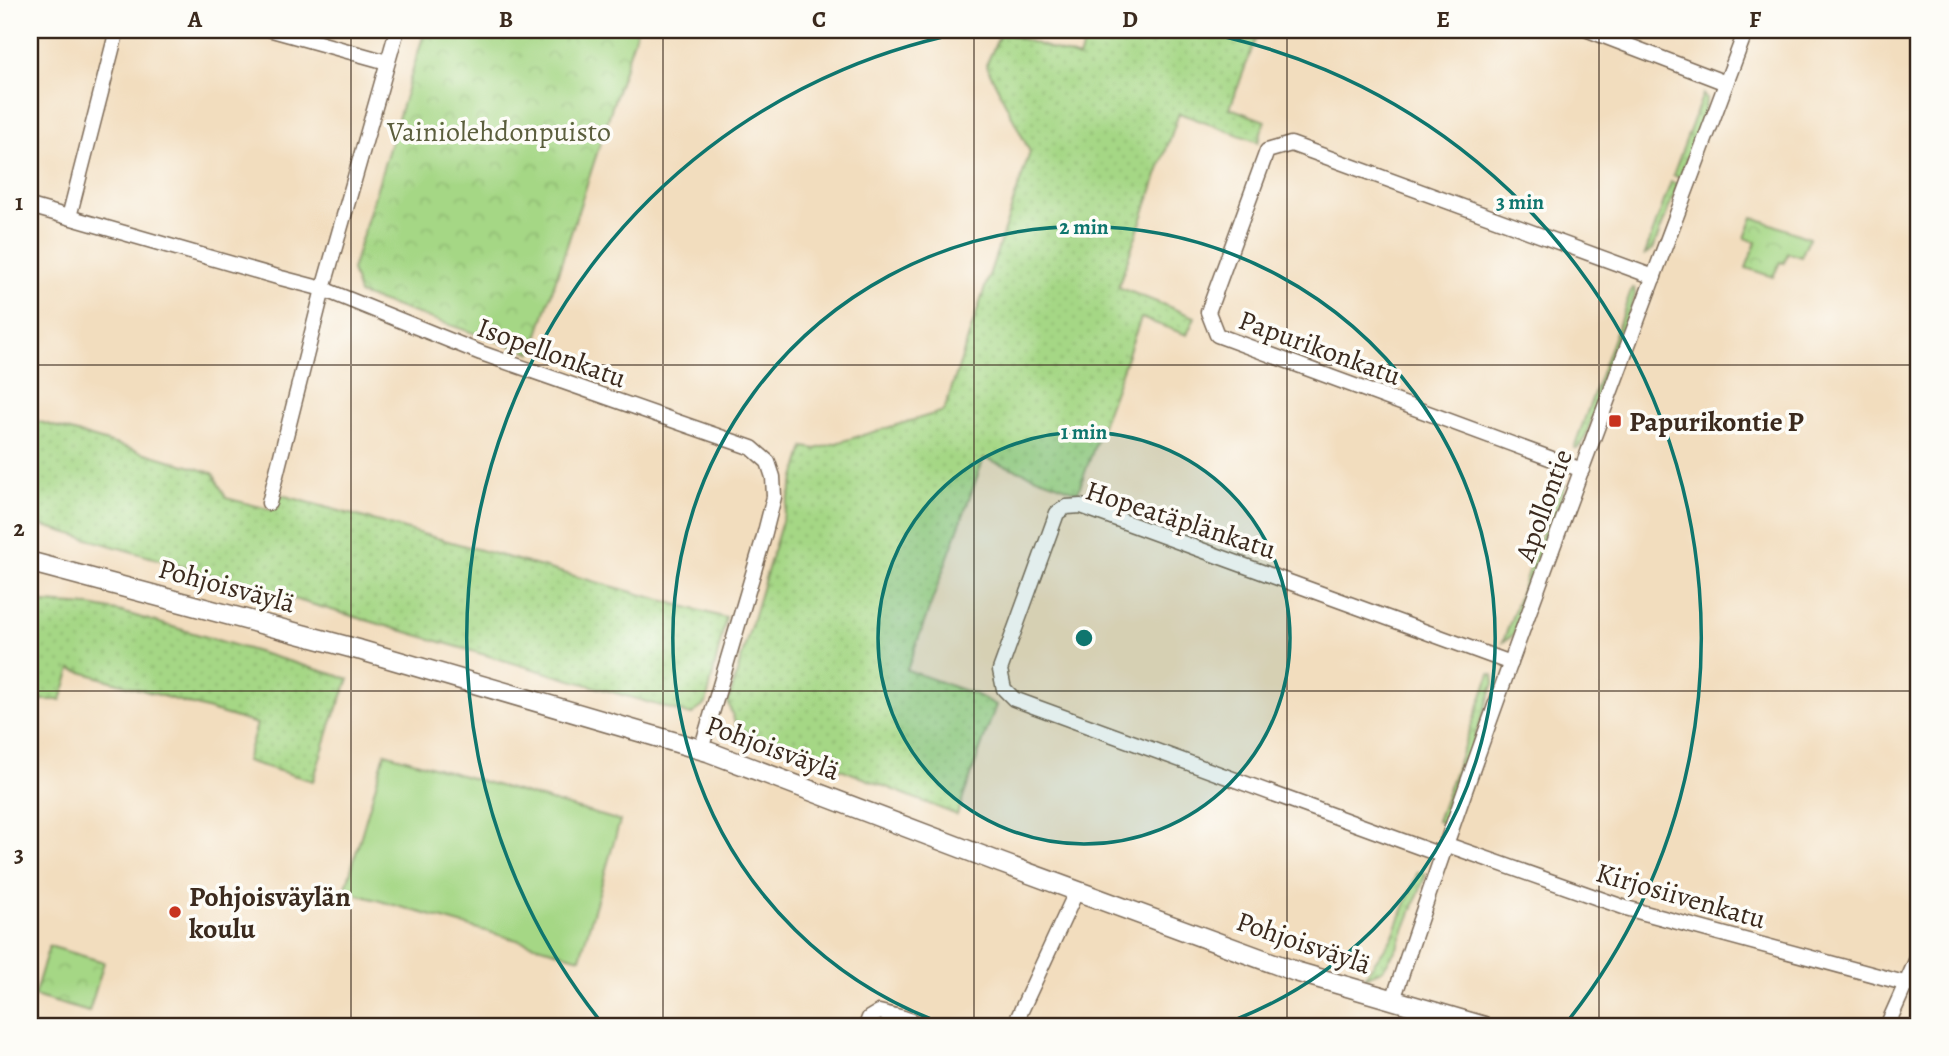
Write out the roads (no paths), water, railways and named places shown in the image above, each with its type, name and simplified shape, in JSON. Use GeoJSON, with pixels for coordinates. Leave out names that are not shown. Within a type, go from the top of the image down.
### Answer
{"type":"FeatureCollection","features":[{"type":"Feature","properties":{"kind":"main road","name":"Pohjoisväylä"},"geometry":{"type":"LineString","coordinates":[[30,562],[347,646],[701,750],[1297,972],[1483,1026]]}},
{"type":"Feature","properties":{"kind":"street"},"geometry":{"type":"LineString","coordinates":[[69,217],[117,30]]}},
{"type":"Feature","properties":{"kind":"street"},"geometry":{"type":"LineString","coordinates":[[272,30],[387,62]]}},
{"type":"Feature","properties":{"kind":"street"},"geometry":{"type":"LineString","coordinates":[[270,503],[323,289],[397,30]]}},
{"type":"Feature","properties":{"kind":"street"},"geometry":{"type":"LineString","coordinates":[[1588,30],[1726,83]]}},
{"type":"Feature","properties":{"kind":"street","name":"Apollontie"},"geometry":{"type":"LineString","coordinates":[[1393,1000],[1510,663],[1746,30]]}},
{"type":"Feature","properties":{"kind":"street","name":"Papurikonkatu"},"geometry":{"type":"LineString","coordinates":[[1582,470],[1217,335],[1208,312],[1267,152],[1291,144],[1654,277]]}},
{"type":"Feature","properties":{"kind":"street","name":"Isopellonkatu"},"geometry":{"type":"LineString","coordinates":[[30,206],[323,289],[481,354],[752,448],[768,462],[773,477],[774,497],[701,750]]}},
{"type":"Feature","properties":{"kind":"street","name":"Hopeatäplänkatu"},"geometry":{"type":"LineString","coordinates":[[1443,850],[1014,699],[1004,689],[1000,670],[1056,513],[1066,507],[1081,506],[1510,663]]}},
{"type":"Feature","properties":{"kind":"street","name":"Kirjosiivenkatu"},"geometry":{"type":"LineString","coordinates":[[1443,850],[1626,908],[1912,985]]}},
{"type":"Feature","properties":{"kind":"street"},"geometry":{"type":"LineString","coordinates":[[1014,1026],[1077,890]]}},
{"type":"Feature","properties":{"kind":"street"},"geometry":{"type":"LineString","coordinates":[[1887,1026],[1912,985],[1919,954]]}},
{"type":"Feature","properties":{"kind":"street"},"geometry":{"type":"LineString","coordinates":[[866,1026],[870,1018],[880,1012],[927,1026]]}},
{"type":"Feature","properties":{"kind":"place","name":"Papurikontie P"},"geometry":{"type":"Point","coordinates":[1615,421]}},
{"type":"Feature","properties":{"kind":"place","name":"Pohjoisväylän koulu"},"geometry":{"type":"Point","coordinates":[175,912]}},
{"type":"Feature","properties":{"kind":"park label","name":"Vainiolehdonpuisto"},"geometry":{"type":"Point","coordinates":[499,131]}}]}
